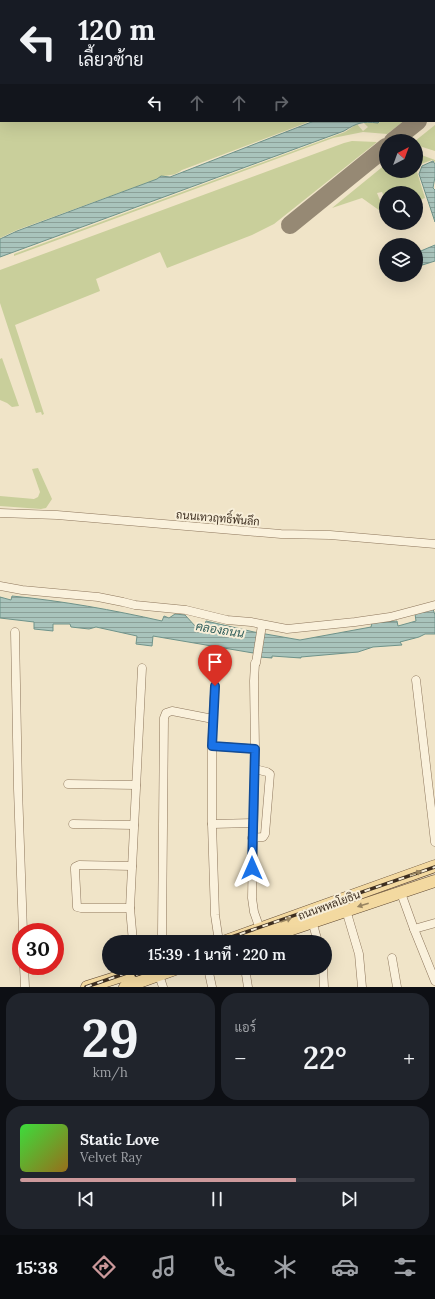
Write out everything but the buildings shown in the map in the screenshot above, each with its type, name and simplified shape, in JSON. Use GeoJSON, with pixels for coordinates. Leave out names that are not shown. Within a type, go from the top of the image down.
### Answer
{"type":"FeatureCollection","features":[{"type":"Feature","properties":{"kind":"main road","name":"ถนนพหลโยธิน"},"geometry":{"type":"LineString","coordinates":[[268,935],[397,880],[435,866]]}},
{"type":"Feature","properties":{"kind":"main road"},"geometry":{"type":"LineString","coordinates":[[397,880],[396,888],[400,893]]}},
{"type":"Feature","properties":{"kind":"main road","name":"ถนนพหลโยธิน"},"geometry":{"type":"LineString","coordinates":[[243,935],[260,929],[312,916],[346,910],[435,881]]}},
{"type":"Feature","properties":{"kind":"main road"},"geometry":{"type":"LineString","coordinates":[[88,987],[122,975]]}},
{"type":"Feature","properties":{"kind":"main road"},"geometry":{"type":"LineString","coordinates":[[126,987],[159,975]]}},
{"type":"Feature","properties":{"kind":"street","name":"ถนนเทวฤทธิ์พันลึก"},"geometry":{"type":"LineString","coordinates":[[0,513],[57,514],[282,534],[337,536],[435,544]]}},
{"type":"Feature","properties":{"kind":"street"},"geometry":{"type":"LineString","coordinates":[[0,586],[22,590],[105,598],[135,605],[186,610],[227,620],[287,629],[390,617],[435,605]]}},
{"type":"Feature","properties":{"kind":"street"},"geometry":{"type":"LineString","coordinates":[[260,929],[254,912],[252,898],[252,838],[255,769],[254,680],[262,625]]}},
{"type":"Feature","properties":{"kind":"street"},"geometry":{"type":"LineString","coordinates":[[15,632],[23,923]]}},
{"type":"Feature","properties":{"kind":"street"},"geometry":{"type":"LineString","coordinates":[[133,935],[130,908],[142,668]]}},
{"type":"Feature","properties":{"kind":"street"},"geometry":{"type":"LineString","coordinates":[[416,680],[435,842]]}},
{"type":"Feature","properties":{"kind":"street"},"geometry":{"type":"LineString","coordinates":[[215,686],[212,746],[212,824],[215,915],[218,935]]}},
{"type":"Feature","properties":{"kind":"street"},"geometry":{"type":"LineString","coordinates":[[162,935],[164,718],[166,713],[172,711],[213,719]]}},
{"type":"Feature","properties":{"kind":"street"},"geometry":{"type":"LineString","coordinates":[[212,746],[255,749]]}},
{"type":"Feature","properties":{"kind":"street"},"geometry":{"type":"LineString","coordinates":[[252,838],[263,837],[265,834],[270,774],[255,769]]}},
{"type":"Feature","properties":{"kind":"street"},"geometry":{"type":"LineString","coordinates":[[68,784],[136,785]]}},
{"type":"Feature","properties":{"kind":"street"},"geometry":{"type":"LineString","coordinates":[[212,824],[253,823]]}},
{"type":"Feature","properties":{"kind":"street"},"geometry":{"type":"LineString","coordinates":[[73,824],[134,825]]}},
{"type":"Feature","properties":{"kind":"street"},"geometry":{"type":"LineString","coordinates":[[130,908],[77,907],[75,870],[79,865],[132,866]]}},
{"type":"Feature","properties":{"kind":"street"},"geometry":{"type":"LineString","coordinates":[[400,893],[435,981]]}},
{"type":"Feature","properties":{"kind":"street"},"geometry":{"type":"LineString","coordinates":[[346,910],[359,954],[362,987]]}},
{"type":"Feature","properties":{"kind":"street"},"geometry":{"type":"LineString","coordinates":[[312,916],[316,935]]}},
{"type":"Feature","properties":{"kind":"street"},"geometry":{"type":"LineString","coordinates":[[414,929],[435,923]]}},
{"type":"Feature","properties":{"kind":"street"},"geometry":{"type":"LineString","coordinates":[[392,958],[397,987]]}},
{"type":"Feature","properties":{"kind":"street"},"geometry":{"type":"LineString","coordinates":[[24,975],[25,987]]}},
{"type":"Feature","properties":{"kind":"street"},"geometry":{"type":"LineString","coordinates":[[159,975],[163,987]]}},
{"type":"Feature","properties":{"kind":"street"},"geometry":{"type":"LineString","coordinates":[[209,975],[212,987]]}},
{"type":"Feature","properties":{"kind":"street"},"geometry":{"type":"LineString","coordinates":[[246,975],[248,987]]}},
{"type":"Feature","properties":{"kind":"street"},"geometry":{"type":"LineString","coordinates":[[323,975],[324,987]]}},
{"type":"Feature","properties":{"kind":"green space"},"geometry":{"type":"Polygon","coordinates":[[[0,122],[308,122],[175,174],[160,177],[17,230],[0,238],[0,122]]]}},
{"type":"Feature","properties":{"kind":"green space"},"geometry":{"type":"Polygon","coordinates":[[[363,122],[403,122],[387,134],[363,132],[333,138],[14,256],[14,254],[345,132],[357,124],[363,131],[368,127],[363,122]]]}},
{"type":"Feature","properties":{"kind":"green space"},"geometry":{"type":"Polygon","coordinates":[[[435,125],[435,151],[423,147],[423,135],[435,125]]]}},
{"type":"Feature","properties":{"kind":"green space"},"geometry":{"type":"Polygon","coordinates":[[[352,141],[377,142],[274,224],[252,235],[167,268],[160,252],[96,279],[100,291],[15,325],[44,414],[42,415],[41,412],[36,413],[0,303],[0,270],[352,141]]]}},
{"type":"Feature","properties":{"kind":"green space"},"geometry":{"type":"Polygon","coordinates":[[[423,156],[435,160],[435,162],[432,160],[423,163],[423,156]]]}},
{"type":"Feature","properties":{"kind":"green space"},"geometry":{"type":"Polygon","coordinates":[[[379,170],[379,178],[419,178],[421,186],[379,186],[379,193],[377,193],[379,198],[379,210],[362,198],[332,208],[379,170]]]}},
{"type":"Feature","properties":{"kind":"green space"},"geometry":{"type":"Polygon","coordinates":[[[2,358],[19,406],[12,407],[0,400],[0,359],[2,358]]]}},
{"type":"Feature","properties":{"kind":"green space"},"geometry":{"type":"Polygon","coordinates":[[[38,468],[52,499],[46,508],[41,509],[0,506],[0,496],[34,499],[38,497],[40,492],[32,469],[38,468]]]}},
{"type":"Feature","properties":{"kind":"water"},"geometry":{"type":"Polygon","coordinates":[[[311,122],[368,122],[356,124],[344,131],[0,257],[0,239],[17,231],[157,179],[161,176],[170,177],[311,122]]]}},
{"type":"Feature","properties":{"kind":"water"},"geometry":{"type":"Polygon","coordinates":[[[433,161],[435,164],[433,188],[435,190],[435,222],[420,178],[423,178],[423,166],[433,161]]]}},
{"type":"Feature","properties":{"kind":"water"},"geometry":{"type":"Polygon","coordinates":[[[435,245],[435,261],[423,265],[423,250],[435,245]]]}},
{"type":"Feature","properties":{"kind":"water","name":"คลองถนน"},"geometry":{"type":"Polygon","coordinates":[[[12,596],[88,606],[162,621],[164,616],[169,618],[175,614],[185,615],[196,627],[204,628],[206,621],[254,632],[300,640],[371,627],[372,623],[397,621],[398,626],[416,621],[415,614],[433,609],[435,615],[435,634],[425,634],[400,642],[402,645],[373,647],[358,652],[301,658],[272,656],[272,658],[260,657],[259,654],[153,636],[152,646],[136,644],[137,636],[96,627],[89,629],[71,627],[70,624],[53,624],[53,631],[34,629],[34,622],[0,618],[0,597],[11,600],[12,596]]]}},
{"type":"Feature","properties":{"kind":"taxiway"},"geometry":{"type":"LineString","coordinates":[[402,134],[417,122]]}},
{"type":"Feature","properties":{"kind":"taxiway"},"geometry":{"type":"LineString","coordinates":[[290,225],[379,153]]}},
{"type":"Feature","properties":{"kind":"railway"},"geometry":{"type":"LineString","coordinates":[[237,935],[435,867]]}},
{"type":"Feature","properties":{"kind":"railway"},"geometry":{"type":"LineString","coordinates":[[86,987],[121,975]]}},
{"type":"Feature","properties":{"kind":"route"},"geometry":{"type":"LineString","coordinates":[[215,686],[212,746],[255,749],[252,868]]}}]}
